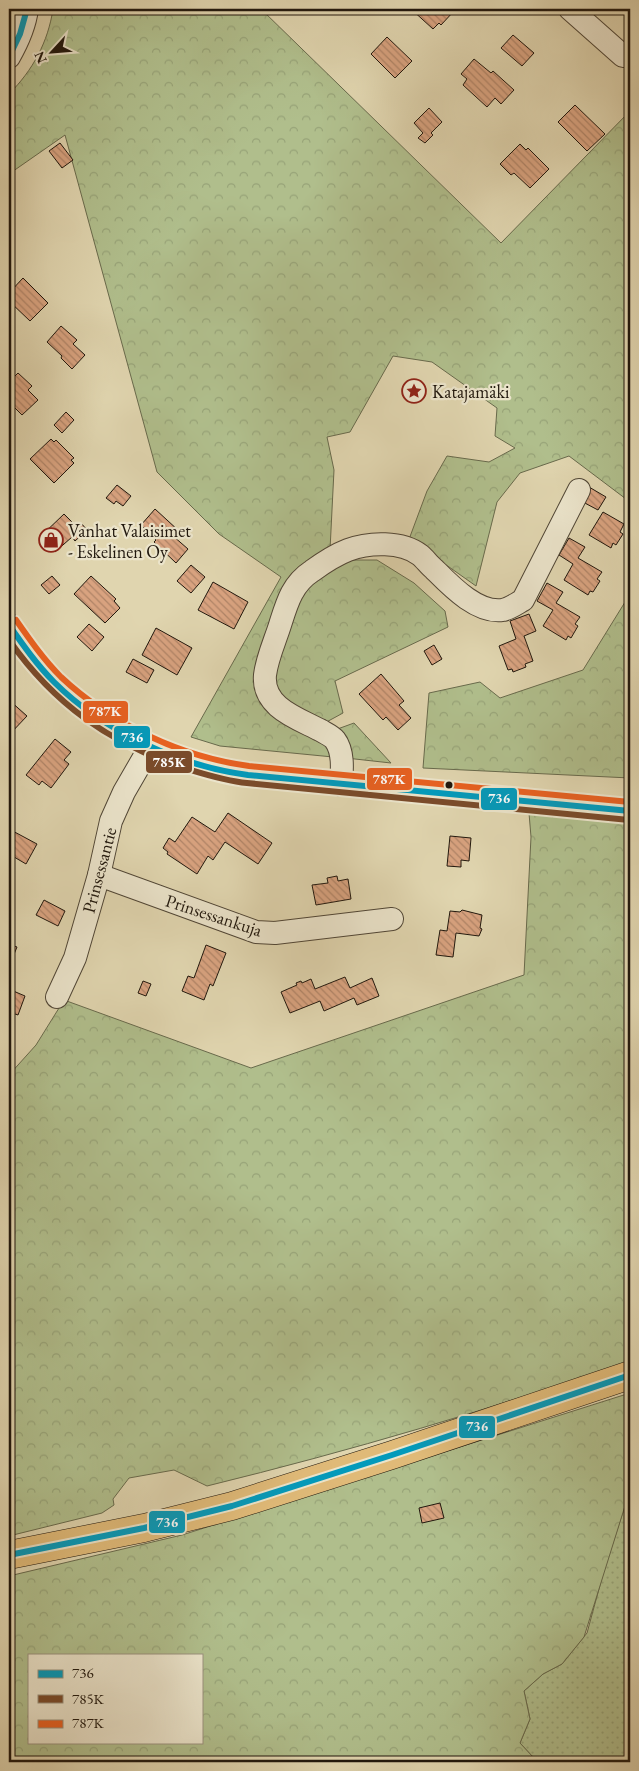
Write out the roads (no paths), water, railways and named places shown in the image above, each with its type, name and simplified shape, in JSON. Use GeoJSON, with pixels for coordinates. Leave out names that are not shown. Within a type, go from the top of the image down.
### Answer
{"type":"FeatureCollection","features":[{"type":"Feature","properties":{"kind":"main road"},"geometry":{"type":"LineString","coordinates":[[9,1555],[144,1528],[232,1506],[401,1452],[630,1374]]}},
{"type":"Feature","properties":{"kind":"street"},"geometry":{"type":"LineString","coordinates":[[9,57],[15,46],[27,9]]}},
{"type":"Feature","properties":{"kind":"street"},"geometry":{"type":"LineString","coordinates":[[570,9],[623,56]]}},
{"type":"Feature","properties":{"kind":"street"},"geometry":{"type":"LineString","coordinates":[[341,784],[342,766],[339,749],[335,740],[280,709],[268,694],[265,675],[288,598],[293,589],[308,573],[349,549],[367,545],[392,545],[408,549],[420,555],[457,591],[476,604],[489,610],[501,610],[512,607],[523,600],[579,490]]}},
{"type":"Feature","properties":{"kind":"street"},"geometry":{"type":"LineString","coordinates":[[9,625],[24,649],[48,677],[111,728],[150,747],[187,760],[238,773],[630,811]]}},
{"type":"Feature","properties":{"kind":"street","name":"Prinsessantie"},"geometry":{"type":"LineString","coordinates":[[57,997],[75,958],[99,875],[111,821],[124,792],[150,747]]}},
{"type":"Feature","properties":{"kind":"street","name":"Prinsessankuja"},"geometry":{"type":"LineString","coordinates":[[99,875],[256,932],[275,933],[302,928],[392,918]]}},
{"type":"Feature","properties":{"kind":"place","name":"Katajamäki"},"geometry":{"type":"Point","coordinates":[414,391]}},
{"type":"Feature","properties":{"kind":"place","name":"Vanhat Valaisimet - Eskelinen Oy"},"geometry":{"type":"Point","coordinates":[51,540]}}]}
